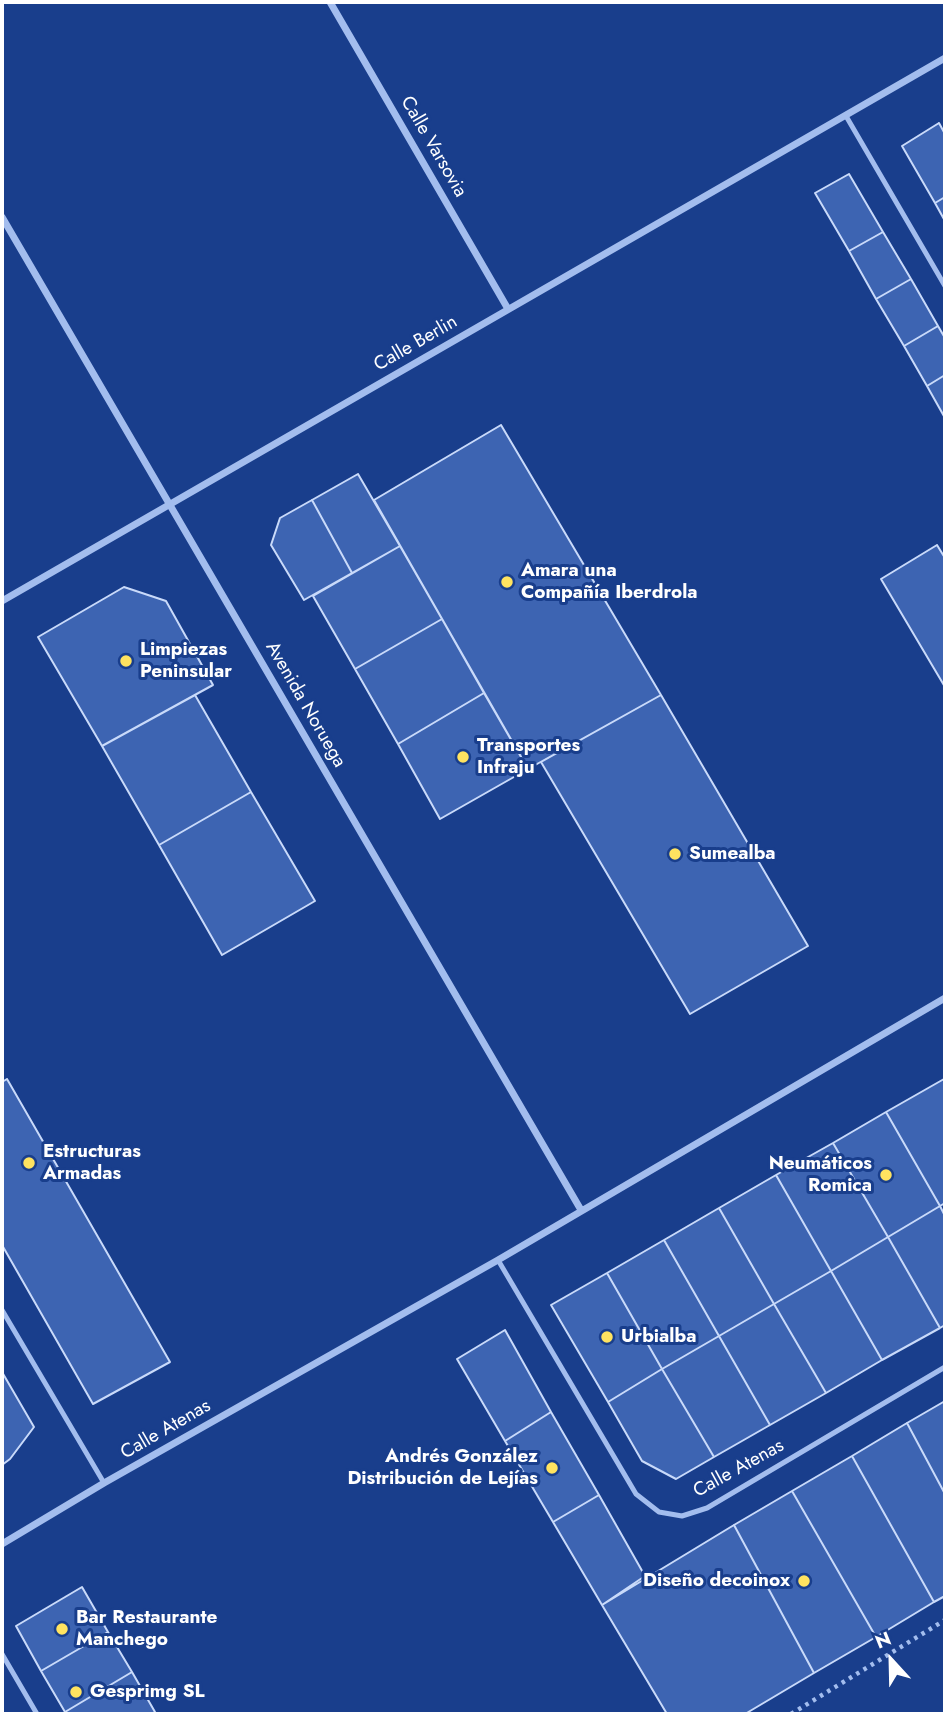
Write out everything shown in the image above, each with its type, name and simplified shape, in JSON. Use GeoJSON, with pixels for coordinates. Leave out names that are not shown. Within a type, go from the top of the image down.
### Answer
{"type":"FeatureCollection","features":[{"type":"Feature","properties":{"kind":"street","name":"Calle Varsovia"},"geometry":{"type":"LineString","coordinates":[[330,2],[508,309]]}},
{"type":"Feature","properties":{"kind":"street","name":"Calle Berlin"},"geometry":{"type":"LineString","coordinates":[[2,601],[945,58]]}},
{"type":"Feature","properties":{"kind":"street","name":"Avenida Noruega"},"geometry":{"type":"LineString","coordinates":[[2,217],[581,1209]]}},
{"type":"Feature","properties":{"kind":"street","name":"Calle Atenas"},"geometry":{"type":"LineString","coordinates":[[2,1544],[104,1483],[498,1260],[945,998]]}},
{"type":"Feature","properties":{"kind":"lane"},"geometry":{"type":"LineString","coordinates":[[846,116],[945,286]]}},
{"type":"Feature","properties":{"kind":"lane","name":"Calle Atenas"},"geometry":{"type":"LineString","coordinates":[[498,1260],[636,1494],[659,1512],[682,1516],[707,1508],[945,1367]]}},
{"type":"Feature","properties":{"kind":"lane"},"geometry":{"type":"LineString","coordinates":[[2,1310],[104,1483]]}},
{"type":"Feature","properties":{"kind":"lane"},"geometry":{"type":"LineString","coordinates":[[2,1654],[37,1714]]}},
{"type":"Feature","properties":{"kind":"path"},"geometry":{"type":"LineString","coordinates":[[791,1714],[945,1620]]}},
{"type":"Feature","properties":{"kind":"building"},"geometry":{"type":"Polygon","coordinates":[[[939,123],[945,134],[945,197],[935,203],[902,146],[939,123]]]}},
{"type":"Feature","properties":{"kind":"building"},"geometry":{"type":"Polygon","coordinates":[[[849,174],[883,232],[849,251],[815,193],[849,174]]]}},
{"type":"Feature","properties":{"kind":"building"},"geometry":{"type":"Polygon","coordinates":[[[945,197],[945,221],[935,203],[945,197]]]}},
{"type":"Feature","properties":{"kind":"building"},"geometry":{"type":"Polygon","coordinates":[[[883,232],[911,279],[876,299],[849,251],[883,232]]]}},
{"type":"Feature","properties":{"kind":"building"},"geometry":{"type":"Polygon","coordinates":[[[911,279],[938,326],[904,346],[876,299],[911,279]]]}},
{"type":"Feature","properties":{"kind":"building"},"geometry":{"type":"Polygon","coordinates":[[[938,326],[945,338],[945,375],[927,386],[904,346],[938,326]]]}},
{"type":"Feature","properties":{"kind":"building"},"geometry":{"type":"Polygon","coordinates":[[[945,375],[945,418],[927,386],[945,375]]]}},
{"type":"Feature","properties":{"kind":"building","name":"Amara una Compañía Iberdrola"},"geometry":{"type":"Polygon","coordinates":[[[501,425],[661,695],[528,769],[374,500],[501,425]]]}},
{"type":"Feature","properties":{"kind":"building"},"geometry":{"type":"Polygon","coordinates":[[[358,474],[400,546],[352,573],[312,500],[358,474]]]}},
{"type":"Feature","properties":{"kind":"building"},"geometry":{"type":"Polygon","coordinates":[[[312,500],[352,573],[304,600],[271,545],[280,518],[312,500]]]}},
{"type":"Feature","properties":{"kind":"building"},"geometry":{"type":"Polygon","coordinates":[[[937,545],[945,558],[945,687],[881,579],[937,545]]]}},
{"type":"Feature","properties":{"kind":"building"},"geometry":{"type":"Polygon","coordinates":[[[400,546],[442,619],[355,669],[313,596],[400,546]]]}},
{"type":"Feature","properties":{"kind":"building","name":"Limpiezas Peninsular"},"geometry":{"type":"Polygon","coordinates":[[[124,587],[166,601],[213,685],[102,746],[38,637],[124,587]]]}},
{"type":"Feature","properties":{"kind":"building"},"geometry":{"type":"Polygon","coordinates":[[[442,619],[484,693],[398,744],[355,669],[442,619]]]}},
{"type":"Feature","properties":{"kind":"building","name":"Transportes Infraju"},"geometry":{"type":"Polygon","coordinates":[[[484,693],[528,769],[440,819],[398,744],[484,693]]]}},
{"type":"Feature","properties":{"kind":"building"},"geometry":{"type":"Polygon","coordinates":[[[195,695],[251,792],[159,845],[102,746],[195,695]]]}},
{"type":"Feature","properties":{"kind":"building","name":"Sumealba"},"geometry":{"type":"Polygon","coordinates":[[[661,695],[808,946],[690,1014],[541,762],[661,695]]]}},
{"type":"Feature","properties":{"kind":"building"},"geometry":{"type":"Polygon","coordinates":[[[251,792],[315,901],[222,955],[159,845],[251,792]]]}},
{"type":"Feature","properties":{"kind":"building","name":"Estructuras Armadas"},"geometry":{"type":"Polygon","coordinates":[[[7,1079],[170,1362],[93,1404],[2,1245],[2,1082],[7,1079]]]}},
{"type":"Feature","properties":{"kind":"building","name":"Neumáticos Romica"},"geometry":{"type":"Polygon","coordinates":[[[944,1079],[945,1203],[940,1206],[886,1112],[944,1079]]]}},
{"type":"Feature","properties":{"kind":"building","name":"Neumáticos Romica"},"geometry":{"type":"Polygon","coordinates":[[[886,1112],[940,1206],[888,1237],[833,1143],[886,1112]]]}},
{"type":"Feature","properties":{"kind":"building"},"geometry":{"type":"Polygon","coordinates":[[[833,1143],[888,1237],[831,1271],[776,1175],[833,1143]]]}},
{"type":"Feature","properties":{"kind":"building"},"geometry":{"type":"Polygon","coordinates":[[[776,1175],[831,1271],[774,1304],[719,1208],[776,1175]]]}},
{"type":"Feature","properties":{"kind":"building"},"geometry":{"type":"Polygon","coordinates":[[[940,1206],[945,1216],[945,1325],[940,1328],[888,1237],[940,1206]]]}},
{"type":"Feature","properties":{"kind":"building"},"geometry":{"type":"Polygon","coordinates":[[[719,1208],[774,1304],[719,1336],[664,1240],[719,1208]]]}},
{"type":"Feature","properties":{"kind":"building"},"geometry":{"type":"Polygon","coordinates":[[[888,1237],[940,1328],[882,1360],[831,1271],[888,1237]]]}},
{"type":"Feature","properties":{"kind":"building"},"geometry":{"type":"Polygon","coordinates":[[[664,1240],[719,1336],[662,1369],[607,1273],[664,1240]]]}},
{"type":"Feature","properties":{"kind":"building"},"geometry":{"type":"Polygon","coordinates":[[[831,1271],[882,1360],[826,1393],[774,1304],[831,1271]]]}},
{"type":"Feature","properties":{"kind":"building","name":"Urbialba"},"geometry":{"type":"Polygon","coordinates":[[[607,1273],[662,1369],[608,1402],[551,1305],[607,1273]]]}},
{"type":"Feature","properties":{"kind":"building"},"geometry":{"type":"Polygon","coordinates":[[[774,1304],[826,1393],[770,1425],[719,1336],[774,1304]]]}},
{"type":"Feature","properties":{"kind":"building"},"geometry":{"type":"Polygon","coordinates":[[[505,1330],[551,1412],[505,1441],[457,1359],[505,1330]]]}},
{"type":"Feature","properties":{"kind":"building"},"geometry":{"type":"Polygon","coordinates":[[[719,1336],[770,1425],[714,1457],[662,1369],[719,1336]]]}},
{"type":"Feature","properties":{"kind":"building"},"geometry":{"type":"Polygon","coordinates":[[[662,1369],[714,1457],[676,1479],[642,1461],[608,1402],[662,1369]]]}},
{"type":"Feature","properties":{"kind":"building"},"geometry":{"type":"Polygon","coordinates":[[[2,1372],[34,1427],[10,1459],[2,1465],[2,1372]]]}},
{"type":"Feature","properties":{"kind":"building"},"geometry":{"type":"Polygon","coordinates":[[[945,1401],[945,1494],[907,1423],[945,1401]]]}},
{"type":"Feature","properties":{"kind":"building","name":"Andrés González Distribución de Lejías"},"geometry":{"type":"Polygon","coordinates":[[[551,1412],[599,1495],[553,1522],[505,1441],[551,1412]]]}},
{"type":"Feature","properties":{"kind":"building"},"geometry":{"type":"Polygon","coordinates":[[[907,1423],[945,1494],[945,1596],[934,1602],[852,1456],[907,1423]]]}},
{"type":"Feature","properties":{"kind":"building"},"geometry":{"type":"Polygon","coordinates":[[[852,1456],[934,1602],[876,1637],[792,1491],[852,1456]]]}},
{"type":"Feature","properties":{"kind":"building","name":"Diseño decoinox"},"geometry":{"type":"Polygon","coordinates":[[[792,1491],[876,1637],[814,1673],[734,1525],[792,1491]]]}},
{"type":"Feature","properties":{"kind":"building"},"geometry":{"type":"Polygon","coordinates":[[[599,1495],[645,1576],[602,1605],[553,1522],[599,1495]]]}},
{"type":"Feature","properties":{"kind":"building"},"geometry":{"type":"Polygon","coordinates":[[[734,1525],[814,1673],[745,1714],[667,1714],[602,1605],[734,1525]]]}},
{"type":"Feature","properties":{"kind":"building","name":"Bar Restaurante Manchego"},"geometry":{"type":"Polygon","coordinates":[[[82,1587],[108,1632],[41,1671],[16,1626],[82,1587]]]}},
{"type":"Feature","properties":{"kind":"building","name":"Gesprimg SL"},"geometry":{"type":"Polygon","coordinates":[[[108,1632],[132,1672],[65,1712],[41,1671],[108,1632]]]}},
{"type":"Feature","properties":{"kind":"building"},"geometry":{"type":"Polygon","coordinates":[[[132,1672],[155,1712],[152,1714],[66,1714],[65,1712],[132,1672]]]}},
{"type":"Feature","properties":{"kind":"place","name":"Amara una Compañía Iberdrola"},"geometry":{"type":"Point","coordinates":[507,582]}},
{"type":"Feature","properties":{"kind":"place","name":"Limpiezas Peninsular"},"geometry":{"type":"Point","coordinates":[126,661]}},
{"type":"Feature","properties":{"kind":"place","name":"Transportes Infraju"},"geometry":{"type":"Point","coordinates":[463,757]}},
{"type":"Feature","properties":{"kind":"place","name":"Sumealba"},"geometry":{"type":"Point","coordinates":[675,854]}},
{"type":"Feature","properties":{"kind":"place","name":"Estructuras Armadas"},"geometry":{"type":"Point","coordinates":[29,1163]}},
{"type":"Feature","properties":{"kind":"place","name":"Neumáticos Romica"},"geometry":{"type":"Point","coordinates":[886,1175]}},
{"type":"Feature","properties":{"kind":"place","name":"Urbialba"},"geometry":{"type":"Point","coordinates":[607,1337]}},
{"type":"Feature","properties":{"kind":"place","name":"Andrés González Distribución de Lejías"},"geometry":{"type":"Point","coordinates":[552,1468]}},
{"type":"Feature","properties":{"kind":"place","name":"Diseño decoinox"},"geometry":{"type":"Point","coordinates":[804,1581]}},
{"type":"Feature","properties":{"kind":"place","name":"Bar Restaurante Manchego"},"geometry":{"type":"Point","coordinates":[62,1629]}},
{"type":"Feature","properties":{"kind":"place","name":"Gesprimg SL"},"geometry":{"type":"Point","coordinates":[76,1692]}}]}
